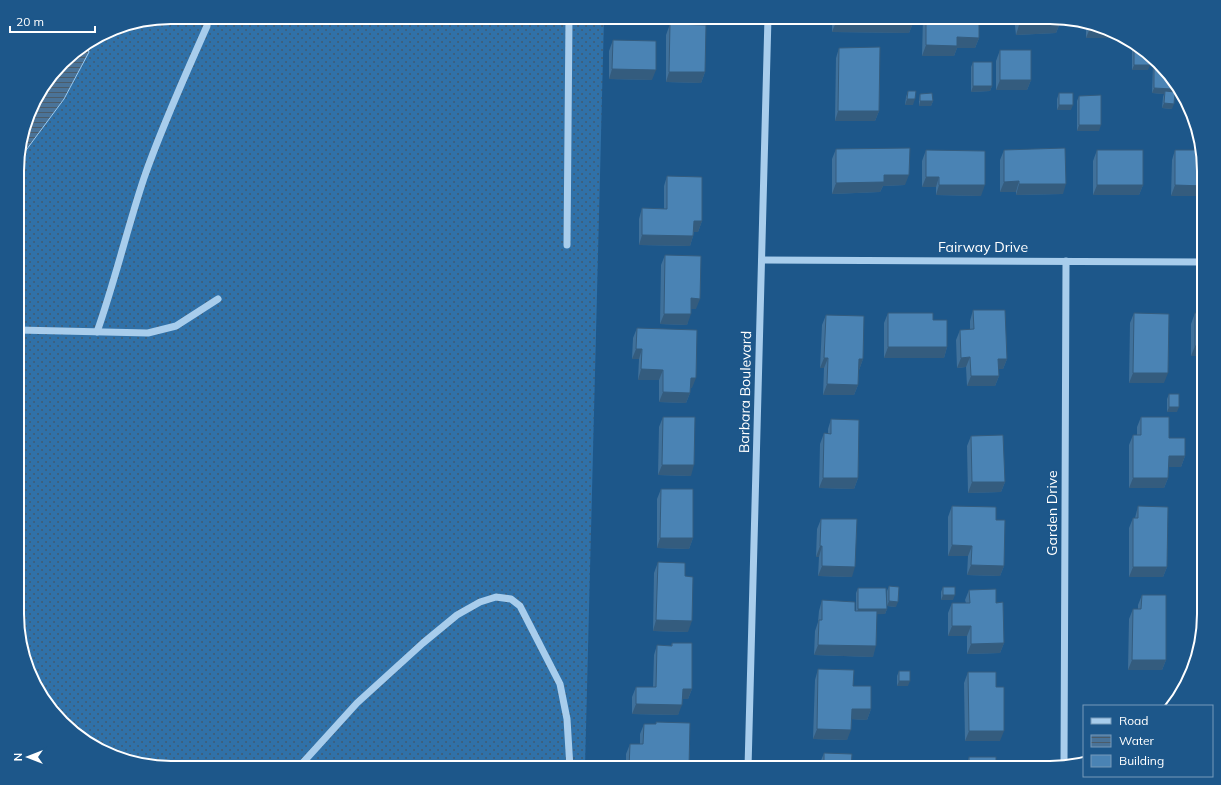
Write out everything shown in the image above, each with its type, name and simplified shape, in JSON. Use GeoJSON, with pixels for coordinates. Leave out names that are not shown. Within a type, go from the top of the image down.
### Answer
{"type":"FeatureCollection","features":[{"type":"Feature","properties":{"kind":"street"},"geometry":{"type":"LineString","coordinates":[[97,332],[112,291],[143,179],[158,139],[207,24]]}},
{"type":"Feature","properties":{"kind":"street"},"geometry":{"type":"LineString","coordinates":[[567,245],[569,24]]}},
{"type":"Feature","properties":{"kind":"street","name":"Barbara Boulevard"},"geometry":{"type":"LineString","coordinates":[[748,761],[768,24]]}},
{"type":"Feature","properties":{"kind":"street","name":"Fairway Drive"},"geometry":{"type":"LineString","coordinates":[[762,260],[1197,262]]}},
{"type":"Feature","properties":{"kind":"street","name":"Garden Drive"},"geometry":{"type":"LineString","coordinates":[[1064,760],[1066,261]]}},
{"type":"Feature","properties":{"kind":"street"},"geometry":{"type":"LineString","coordinates":[[24,330],[148,332],[176,326],[218,299]]}},
{"type":"Feature","properties":{"kind":"street"},"geometry":{"type":"LineString","coordinates":[[304,761],[357,703],[423,643],[457,615],[480,602],[496,597],[511,599],[520,606],[560,684],[567,719],[570,761]]}},
{"type":"Feature","properties":{"kind":"shaded area"},"geometry":{"type":"Polygon","coordinates":[[[604,24],[585,761],[162,761],[133,756],[115,750],[82,731],[67,718],[54,703],[39,679],[29,652],[24,623],[24,162],[29,133],[35,115],[54,82],[67,67],[82,54],[106,39],[133,29],[152,25],[604,24]]]}},
{"type":"Feature","properties":{"kind":"water"},"geometry":{"type":"Polygon","coordinates":[[[88,50],[89,52],[64,99],[25,151],[29,133],[39,106],[54,82],[67,67],[88,50]]]}},
{"type":"Feature","properties":{"kind":"building"},"geometry":{"type":"Polygon","coordinates":[[[670,24],[706,25],[705,72],[669,72],[670,24]]]}},
{"type":"Feature","properties":{"kind":"building"},"geometry":{"type":"Polygon","coordinates":[[[926,24],[979,24],[979,38],[957,37],[957,46],[926,45],[926,24]]]}},
{"type":"Feature","properties":{"kind":"building"},"geometry":{"type":"Polygon","coordinates":[[[1019,24],[1040,24],[1019,25],[1019,24]]]}},
{"type":"Feature","properties":{"kind":"building"},"geometry":{"type":"Polygon","coordinates":[[[613,40],[656,41],[656,70],[612,69],[613,40]]]}},
{"type":"Feature","properties":{"kind":"building"},"geometry":{"type":"Polygon","coordinates":[[[880,47],[879,111],[838,111],[839,48],[880,47]]]}},
{"type":"Feature","properties":{"kind":"building"},"geometry":{"type":"Polygon","coordinates":[[[1000,50],[1031,50],[1031,80],[1000,80],[1000,50]]]}},
{"type":"Feature","properties":{"kind":"building"},"geometry":{"type":"Polygon","coordinates":[[[1134,51],[1150,64],[1150,65],[1134,65],[1134,51]]]}},
{"type":"Feature","properties":{"kind":"building"},"geometry":{"type":"Polygon","coordinates":[[[973,62],[992,62],[992,86],[973,86],[973,62]]]}},
{"type":"Feature","properties":{"kind":"building"},"geometry":{"type":"Polygon","coordinates":[[[1154,67],[1171,89],[1154,88],[1154,67]]]}},
{"type":"Feature","properties":{"kind":"building"},"geometry":{"type":"Polygon","coordinates":[[[908,91],[916,91],[915,99],[907,99],[908,91]]]}},
{"type":"Feature","properties":{"kind":"building"},"geometry":{"type":"Polygon","coordinates":[[[1165,91],[1173,92],[1175,94],[1174,104],[1164,103],[1165,91]]]}},
{"type":"Feature","properties":{"kind":"building"},"geometry":{"type":"Polygon","coordinates":[[[932,93],[933,101],[920,101],[920,94],[932,93]]]}},
{"type":"Feature","properties":{"kind":"building"},"geometry":{"type":"Polygon","coordinates":[[[1059,93],[1073,93],[1073,105],[1059,105],[1059,93]]]}},
{"type":"Feature","properties":{"kind":"building"},"geometry":{"type":"Polygon","coordinates":[[[1101,95],[1101,125],[1079,125],[1079,96],[1101,95]]]}},
{"type":"Feature","properties":{"kind":"building"},"geometry":{"type":"Polygon","coordinates":[[[910,148],[909,175],[884,175],[884,182],[836,183],[836,149],[910,148]]]}},
{"type":"Feature","properties":{"kind":"building"},"geometry":{"type":"Polygon","coordinates":[[[1065,148],[1066,184],[1019,184],[1019,181],[1004,182],[1004,150],[1065,148]]]}},
{"type":"Feature","properties":{"kind":"building"},"geometry":{"type":"Polygon","coordinates":[[[926,150],[985,151],[985,185],[939,185],[939,177],[926,177],[926,150]]]}},
{"type":"Feature","properties":{"kind":"building"},"geometry":{"type":"Polygon","coordinates":[[[1097,150],[1143,150],[1143,185],[1097,185],[1097,150]]]}},
{"type":"Feature","properties":{"kind":"building"},"geometry":{"type":"Polygon","coordinates":[[[1175,150],[1196,150],[1197,186],[1175,185],[1175,150]]]}},
{"type":"Feature","properties":{"kind":"building"},"geometry":{"type":"Polygon","coordinates":[[[667,176],[702,177],[702,221],[694,221],[693,236],[642,235],[642,208],[667,209],[667,176]]]}},
{"type":"Feature","properties":{"kind":"building"},"geometry":{"type":"Polygon","coordinates":[[[665,255],[701,256],[700,299],[691,298],[691,314],[664,314],[665,255]]]}},
{"type":"Feature","properties":{"kind":"building"},"geometry":{"type":"Polygon","coordinates":[[[973,310],[1005,310],[1007,359],[998,359],[999,376],[971,376],[970,357],[961,358],[960,330],[974,329],[973,310]]]}},
{"type":"Feature","properties":{"kind":"building"},"geometry":{"type":"Polygon","coordinates":[[[888,313],[933,313],[933,320],[947,320],[947,347],[888,347],[888,313]]]}},
{"type":"Feature","properties":{"kind":"building"},"geometry":{"type":"Polygon","coordinates":[[[1134,313],[1169,314],[1168,373],[1133,373],[1134,313]]]}},
{"type":"Feature","properties":{"kind":"building"},"geometry":{"type":"Polygon","coordinates":[[[1195,313],[1197,313],[1197,346],[1195,346],[1195,313]]]}},
{"type":"Feature","properties":{"kind":"building"},"geometry":{"type":"Polygon","coordinates":[[[826,315],[864,316],[863,359],[859,359],[858,385],[827,384],[828,358],[824,358],[826,315]]]}},
{"type":"Feature","properties":{"kind":"building"},"geometry":{"type":"Polygon","coordinates":[[[637,328],[697,330],[696,378],[691,378],[690,393],[663,392],[663,370],[641,369],[642,349],[636,349],[637,328]]]}},
{"type":"Feature","properties":{"kind":"building"},"geometry":{"type":"Polygon","coordinates":[[[1169,394],[1179,394],[1179,407],[1169,407],[1169,394]]]}},
{"type":"Feature","properties":{"kind":"building"},"geometry":{"type":"Polygon","coordinates":[[[663,417],[695,417],[694,465],[662,465],[663,417]]]}},
{"type":"Feature","properties":{"kind":"building"},"geometry":{"type":"Polygon","coordinates":[[[1141,417],[1169,417],[1169,438],[1185,438],[1185,456],[1169,456],[1168,478],[1133,478],[1133,435],[1141,435],[1141,417]]]}},
{"type":"Feature","properties":{"kind":"building"},"geometry":{"type":"Polygon","coordinates":[[[831,419],[859,420],[858,478],[823,478],[824,433],[831,434],[831,419]]]}},
{"type":"Feature","properties":{"kind":"building"},"geometry":{"type":"Polygon","coordinates":[[[1003,435],[1005,482],[972,482],[971,436],[1003,435]]]}},
{"type":"Feature","properties":{"kind":"building"},"geometry":{"type":"Polygon","coordinates":[[[661,489],[693,489],[693,538],[660,538],[661,489]]]}},
{"type":"Feature","properties":{"kind":"building"},"geometry":{"type":"Polygon","coordinates":[[[952,506],[996,507],[996,520],[1005,520],[1004,566],[971,565],[972,546],[952,545],[952,506]]]}},
{"type":"Feature","properties":{"kind":"building"},"geometry":{"type":"Polygon","coordinates":[[[1138,506],[1168,507],[1167,567],[1133,567],[1133,518],[1138,518],[1138,506]]]}},
{"type":"Feature","properties":{"kind":"building"},"geometry":{"type":"Polygon","coordinates":[[[821,519],[857,519],[855,567],[822,566],[822,546],[820,546],[821,519]]]}},
{"type":"Feature","properties":{"kind":"building"},"geometry":{"type":"Polygon","coordinates":[[[658,562],[685,563],[685,576],[693,577],[692,621],[656,620],[658,562]]]}},
{"type":"Feature","properties":{"kind":"building"},"geometry":{"type":"Polygon","coordinates":[[[889,586],[899,587],[898,602],[889,601],[889,586]]]}},
{"type":"Feature","properties":{"kind":"building"},"geometry":{"type":"Polygon","coordinates":[[[943,587],[955,587],[955,595],[943,595],[943,587]]]}},
{"type":"Feature","properties":{"kind":"building"},"geometry":{"type":"Polygon","coordinates":[[[858,588],[886,588],[887,609],[858,609],[858,588]]]}},
{"type":"Feature","properties":{"kind":"building"},"geometry":{"type":"Polygon","coordinates":[[[996,589],[996,603],[1003,602],[1004,643],[971,644],[971,626],[952,626],[952,603],[970,603],[969,590],[996,589]]]}},
{"type":"Feature","properties":{"kind":"building"},"geometry":{"type":"Polygon","coordinates":[[[1142,595],[1166,595],[1166,660],[1132,660],[1133,609],[1141,609],[1142,595]]]}},
{"type":"Feature","properties":{"kind":"building"},"geometry":{"type":"Polygon","coordinates":[[[822,600],[855,602],[855,611],[877,611],[876,646],[818,645],[819,620],[822,620],[822,600]]]}},
{"type":"Feature","properties":{"kind":"building"},"geometry":{"type":"Polygon","coordinates":[[[672,643],[692,643],[692,689],[683,689],[682,705],[636,704],[636,687],[656,687],[657,645],[672,646],[672,643]]]}},
{"type":"Feature","properties":{"kind":"building"},"geometry":{"type":"Polygon","coordinates":[[[818,669],[854,670],[853,686],[871,686],[871,709],[852,709],[851,730],[817,729],[818,669]]]}},
{"type":"Feature","properties":{"kind":"building"},"geometry":{"type":"Polygon","coordinates":[[[899,671],[910,671],[910,681],[899,681],[899,671]]]}},
{"type":"Feature","properties":{"kind":"building"},"geometry":{"type":"Polygon","coordinates":[[[968,672],[996,672],[996,687],[1004,687],[1004,731],[969,731],[968,672]]]}},
{"type":"Feature","properties":{"kind":"building"},"geometry":{"type":"Polygon","coordinates":[[[656,722],[690,723],[689,761],[629,761],[630,744],[643,744],[644,724],[656,724],[656,722]]]}},
{"type":"Feature","properties":{"kind":"building"},"geometry":{"type":"Polygon","coordinates":[[[824,753],[852,754],[852,761],[824,761],[824,753]]]}},
{"type":"Feature","properties":{"kind":"building"},"geometry":{"type":"Polygon","coordinates":[[[969,757],[996,757],[996,761],[969,761],[969,757]]]}}]}
